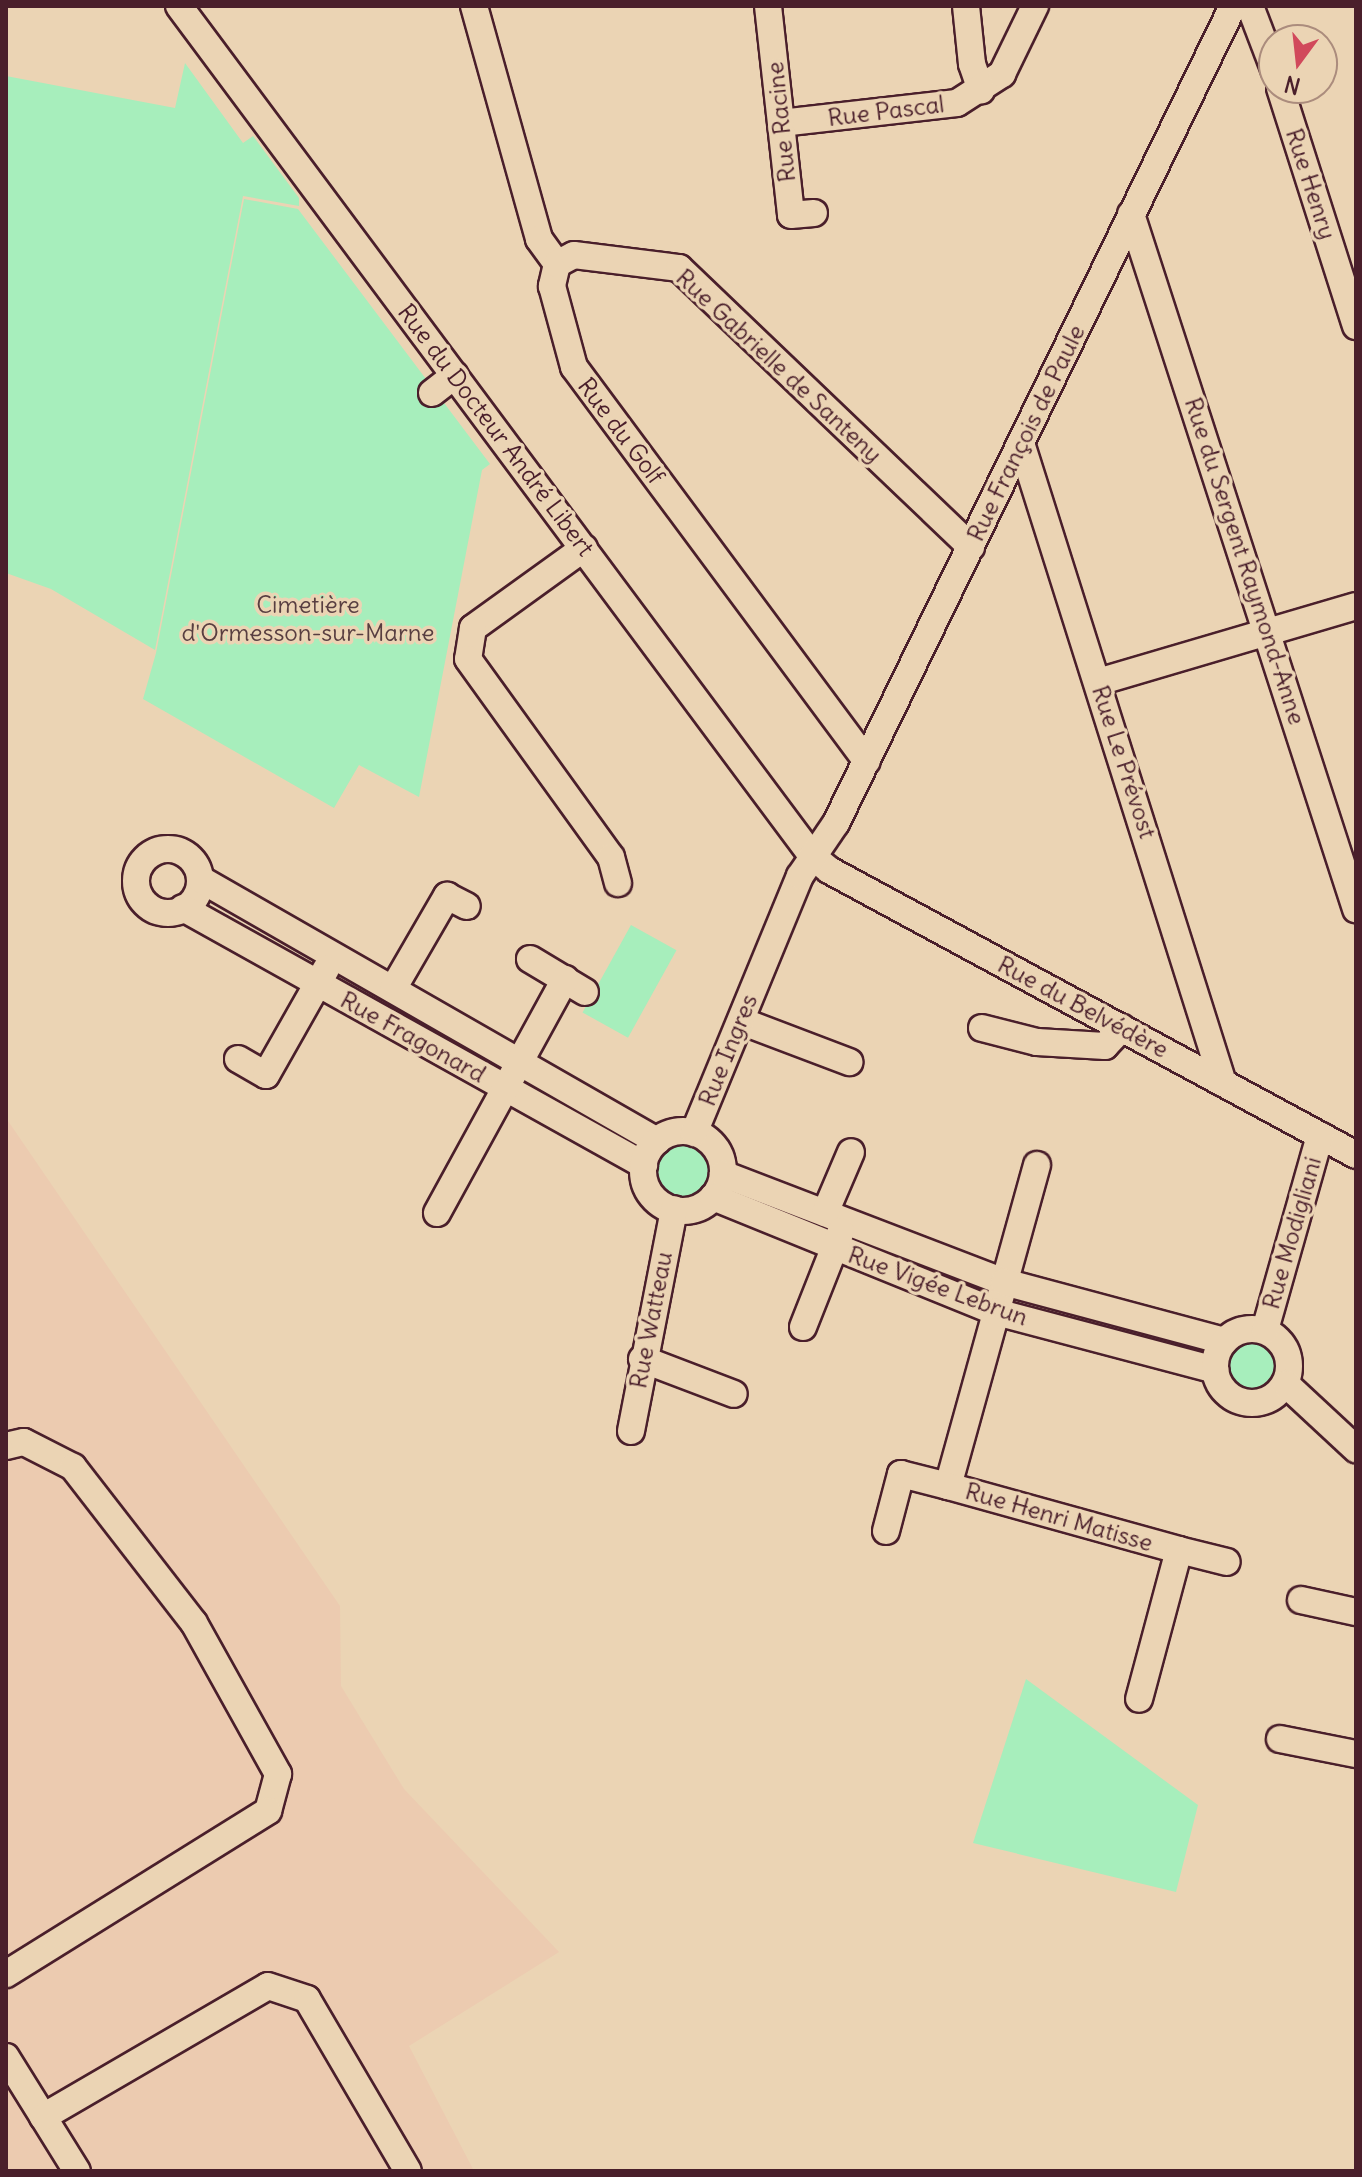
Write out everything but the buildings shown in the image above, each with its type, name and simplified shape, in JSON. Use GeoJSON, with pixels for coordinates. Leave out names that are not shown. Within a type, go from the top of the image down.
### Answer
{"type":"FeatureCollection","features":[{"type":"Feature","properties":{"kind":"street","name":"Rue du Docteur André Libert"},"geometry":{"type":"LineString","coordinates":[[179,6],[812,856]]}},
{"type":"Feature","properties":{"kind":"street"},"geometry":{"type":"LineString","coordinates":[[474,6],[539,239],[557,264]]}},
{"type":"Feature","properties":{"kind":"street","name":"Rue Racine"},"geometry":{"type":"LineString","coordinates":[[768,6],[791,215],[814,213]]}},
{"type":"Feature","properties":{"kind":"street"},"geometry":{"type":"LineString","coordinates":[[966,6],[972,64],[981,90]]}},
{"type":"Feature","properties":{"kind":"street","name":"Rue Pascal"},"geometry":{"type":"LineString","coordinates":[[781,123],[957,103],[1002,74],[1035,6]]}},
{"type":"Feature","properties":{"kind":"street","name":"Rue François de Paule"},"geometry":{"type":"LineString","coordinates":[[812,856],[836,823],[867,761],[1233,6]]}},
{"type":"Feature","properties":{"kind":"street"},"geometry":{"type":"LineString","coordinates":[[1250,6],[1258,27]]}},
{"type":"Feature","properties":{"kind":"street","name":"Rue Henry"},"geometry":{"type":"LineString","coordinates":[[1285,104],[1356,326]]}},
{"type":"Feature","properties":{"kind":"street","name":"Rue du Sergent Raymond-Anne"},"geometry":{"type":"LineString","coordinates":[[1131,214],[1356,909]]}},
{"type":"Feature","properties":{"kind":"street","name":"Rue Gabrielle de Santeny"},"geometry":{"type":"LineString","coordinates":[[557,264],[574,255],[679,268],[971,547]]}},
{"type":"Feature","properties":{"kind":"street","name":"Rue du Golf"},"geometry":{"type":"LineString","coordinates":[[557,264],[552,286],[574,367],[867,761]]}},
{"type":"Feature","properties":{"kind":"street"},"geometry":{"type":"LineString","coordinates":[[432,393],[455,375]]}},
{"type":"Feature","properties":{"kind":"street","name":"Rue Le Prévost"},"geometry":{"type":"LineString","coordinates":[[1021,443],[1223,1083]]}},
{"type":"Feature","properties":{"kind":"street"},"geometry":{"type":"LineString","coordinates":[[584,548],[473,628],[468,659],[611,857],[618,883]]}},
{"type":"Feature","properties":{"kind":"street"},"geometry":{"type":"LineString","coordinates":[[1098,682],[1356,606]]}},
{"type":"Feature","properties":{"kind":"street","name":"Rue Fragonard"},"geometry":{"type":"LineString","coordinates":[[644,1165],[183,908],[158,911],[140,898],[136,873],[143,860],[153,852],[174,849],[195,864],[200,879],[657,1141]]}},
{"type":"Feature","properties":{"kind":"street","name":"Rue Ingres"},"geometry":{"type":"LineString","coordinates":[[694,1133],[762,967],[812,856]]}},
{"type":"Feature","properties":{"kind":"street","name":"Rue du Belvédère"},"geometry":{"type":"LineString","coordinates":[[812,856],[1356,1155]]}},
{"type":"Feature","properties":{"kind":"street"},"geometry":{"type":"LineString","coordinates":[[183,908],[192,901],[200,879]]}},
{"type":"Feature","properties":{"kind":"street"},"geometry":{"type":"LineString","coordinates":[[393,989],[447,896],[467,906]]}},
{"type":"Feature","properties":{"kind":"street"},"geometry":{"type":"LineString","coordinates":[[238,1059],[266,1075],[334,956]]}},
{"type":"Feature","properties":{"kind":"street"},"geometry":{"type":"LineString","coordinates":[[437,1213],[508,1091],[518,1060],[575,986],[530,959]]}},
{"type":"Feature","properties":{"kind":"street"},"geometry":{"type":"LineString","coordinates":[[741,1021],[849,1062]]}},
{"type":"Feature","properties":{"kind":"street"},"geometry":{"type":"LineString","coordinates":[[982,1028],[1037,1042],[1105,1046],[1122,1028]]}},
{"type":"Feature","properties":{"kind":"street"},"geometry":{"type":"LineString","coordinates":[[694,1133],[716,1148],[718,1186],[695,1209],[674,1209],[654,1198],[644,1165],[657,1141],[668,1134],[694,1133]]}},
{"type":"Feature","properties":{"kind":"street","name":"Rue Modigliani"},"geometry":{"type":"LineString","coordinates":[[1265,1330],[1320,1136]]}},
{"type":"Feature","properties":{"kind":"street"},"geometry":{"type":"LineString","coordinates":[[803,1327],[834,1247],[836,1216],[851,1152]]}},
{"type":"Feature","properties":{"kind":"street","name":"Rue Henri Matisse"},"geometry":{"type":"LineString","coordinates":[[1037,1165],[948,1486],[1179,1550],[1139,1699]]}},
{"type":"Feature","properties":{"kind":"street","name":"Rue Vigée Lebrun"},"geometry":{"type":"LineString","coordinates":[[718,1186],[836,1216],[1004,1282],[1224,1341]]}},
{"type":"Feature","properties":{"kind":"street","name":"Rue Vigée Lebrun"},"geometry":{"type":"LineString","coordinates":[[718,1186],[834,1247],[996,1312],[1215,1370]]}},
{"type":"Feature","properties":{"kind":"street","name":"Rue Watteau"},"geometry":{"type":"LineString","coordinates":[[631,1431],[642,1359],[674,1209]]}},
{"type":"Feature","properties":{"kind":"street"},"geometry":{"type":"LineString","coordinates":[[1248,1328],[1265,1330],[1288,1352],[1286,1384],[1264,1402],[1242,1402],[1222,1388],[1215,1370],[1224,1341],[1248,1328]]}},
{"type":"Feature","properties":{"kind":"street"},"geometry":{"type":"LineString","coordinates":[[642,1359],[734,1394]]}},
{"type":"Feature","properties":{"kind":"street"},"geometry":{"type":"LineString","coordinates":[[1286,1384],[1356,1449]]}},
{"type":"Feature","properties":{"kind":"street"},"geometry":{"type":"LineString","coordinates":[[6,1446],[24,1442],[73,1467],[194,1623],[278,1774],[268,1811],[6,1974]]}},
{"type":"Feature","properties":{"kind":"street"},"geometry":{"type":"LineString","coordinates":[[886,1531],[901,1474],[948,1486]]}},
{"type":"Feature","properties":{"kind":"street"},"geometry":{"type":"LineString","coordinates":[[1179,1550],[1227,1562]]}},
{"type":"Feature","properties":{"kind":"street"},"geometry":{"type":"LineString","coordinates":[[1301,1600],[1356,1612]]}},
{"type":"Feature","properties":{"kind":"street"},"geometry":{"type":"LineString","coordinates":[[1280,1739],[1356,1754]]}},
{"type":"Feature","properties":{"kind":"street"},"geometry":{"type":"LineString","coordinates":[[43,2117],[268,1986],[297,1992],[307,1999],[408,2171]]}},
{"type":"Feature","properties":{"kind":"street"},"geometry":{"type":"LineString","coordinates":[[6,2057],[77,2171]]}},
{"type":"Feature","properties":{"kind":"shaded area"},"geometry":{"type":"Polygon","coordinates":[[[6,1118],[340,1606],[341,1686],[404,1789],[559,1952],[409,2046],[474,2171],[6,2171],[6,1118]]]}},
{"type":"Feature","properties":{"kind":"green space"},"geometry":{"type":"Polygon","coordinates":[[[185,63],[243,143],[253,136],[299,198],[299,206],[243,196],[155,650],[51,589],[6,573],[6,76],[175,108],[185,63]]]}},
{"type":"Feature","properties":{"kind":"green space","name":"Cimetière d'Ormesson-sur-Marne"},"geometry":{"type":"Polygon","coordinates":[[[244,199],[298,209],[490,464],[482,470],[419,797],[359,765],[334,808],[143,699],[156,653],[244,199]]]}},
{"type":"Feature","properties":{"kind":"green space"},"geometry":{"type":"Polygon","coordinates":[[[631,925],[676,950],[628,1038],[583,1012],[631,925]]]}},
{"type":"Feature","properties":{"kind":"green space"},"geometry":{"type":"Polygon","coordinates":[[[682,1140],[703,1148],[711,1169],[703,1190],[682,1198],[661,1190],[653,1169],[661,1148],[682,1140]]]}},
{"type":"Feature","properties":{"kind":"green space"},"geometry":{"type":"Polygon","coordinates":[[[1254,1335],[1266,1337],[1275,1344],[1282,1353],[1282,1377],[1275,1386],[1266,1393],[1254,1395],[1242,1393],[1233,1386],[1226,1377],[1224,1365],[1226,1353],[1233,1344],[1242,1337],[1254,1335]]]}},
{"type":"Feature","properties":{"kind":"green space"},"geometry":{"type":"Polygon","coordinates":[[[1026,1679],[1198,1805],[1176,1892],[973,1843],[1026,1679]]]}}]}
